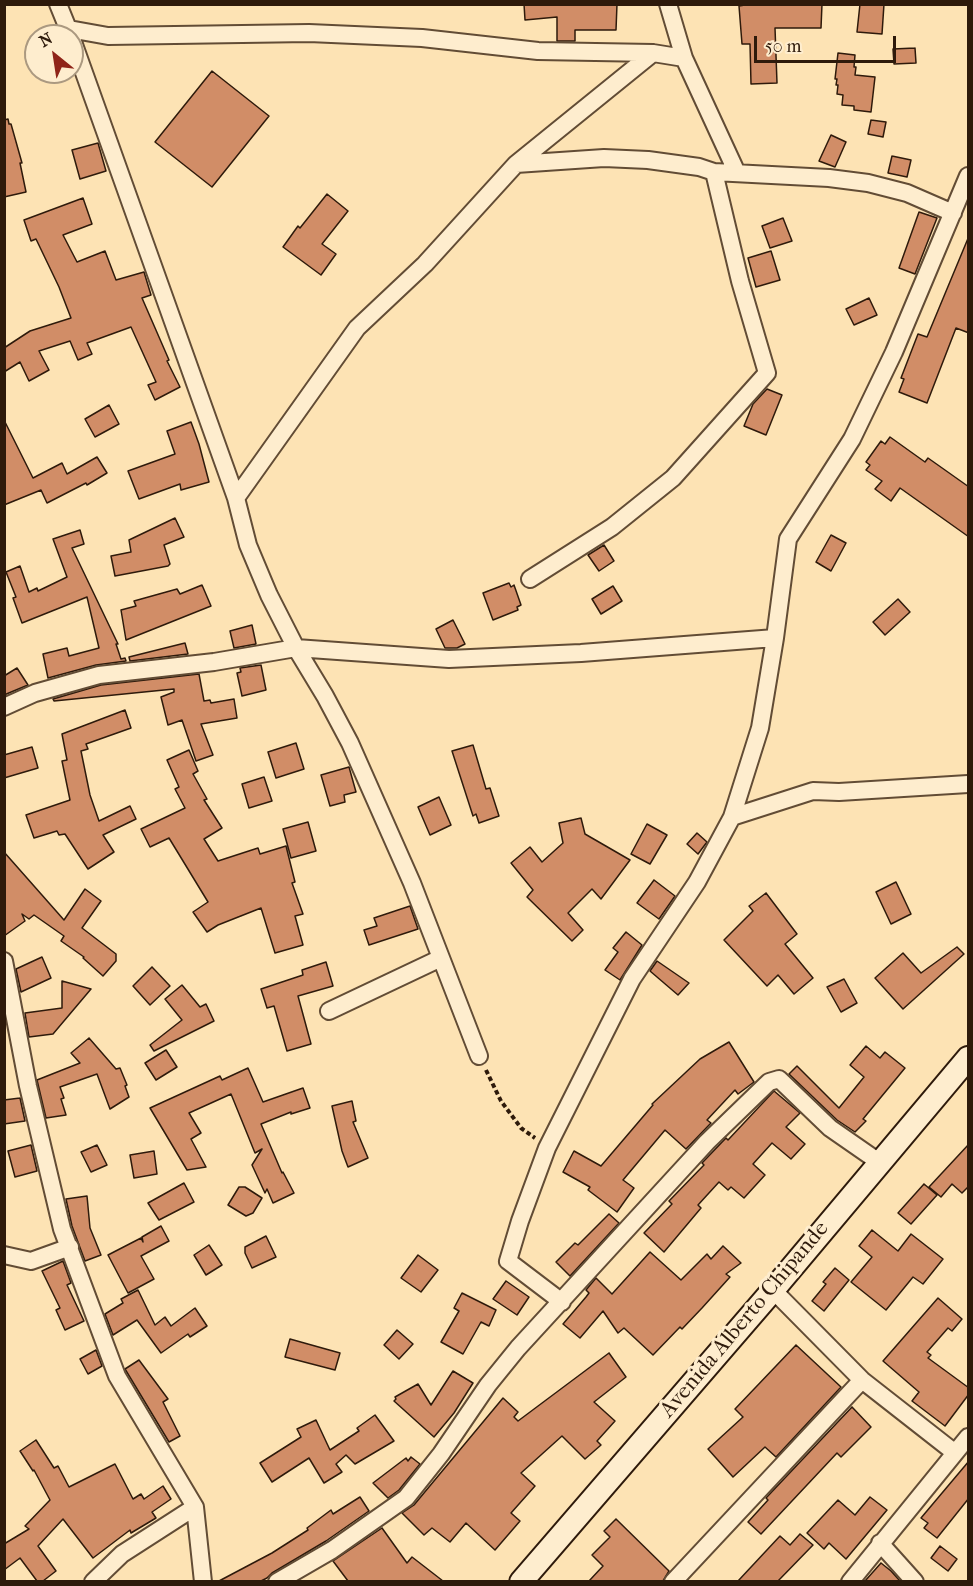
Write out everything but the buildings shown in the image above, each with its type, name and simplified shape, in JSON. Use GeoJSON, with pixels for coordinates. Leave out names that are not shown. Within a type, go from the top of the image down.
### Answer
{"type":"FeatureCollection","features":[{"type":"Feature","properties":{"kind":"main road","name":"Avenida Alberto Chipande"},"geometry":{"type":"LineString","coordinates":[[521,1581],[773,1290],[879,1161],[969,1058]]}},
{"type":"Feature","properties":{"kind":"street"},"geometry":{"type":"LineString","coordinates":[[58,4],[66,24]]}},
{"type":"Feature","properties":{"kind":"street"},"geometry":{"type":"LineString","coordinates":[[669,4],[684,58],[737,173]]}},
{"type":"Feature","properties":{"kind":"street"},"geometry":{"type":"LineString","coordinates":[[84,35],[309,33],[422,38],[538,51],[653,53],[684,58]]}},
{"type":"Feature","properties":{"kind":"street"},"geometry":{"type":"LineString","coordinates":[[236,498],[357,328],[425,264],[516,164],[653,53]]}},
{"type":"Feature","properties":{"kind":"street"},"geometry":{"type":"LineString","coordinates":[[84,71],[236,498],[248,545],[269,595],[296,648],[350,743],[412,883],[479,1056]]}},
{"type":"Feature","properties":{"kind":"street"},"geometry":{"type":"LineString","coordinates":[[516,164],[604,158],[648,160],[699,167],[714,172],[829,178],[868,183],[907,193],[953,213]]}},
{"type":"Feature","properties":{"kind":"street"},"geometry":{"type":"LineString","coordinates":[[530,579],[612,527],[673,478],[767,373],[740,281],[714,172]]}},
{"type":"Feature","properties":{"kind":"street"},"geometry":{"type":"LineString","coordinates":[[562,1302],[508,1261],[520,1221],[547,1148],[632,979],[697,882],[732,817],[760,728],[788,539],[852,439],[894,352],[969,176]]}},
{"type":"Feature","properties":{"kind":"street"},"geometry":{"type":"LineString","coordinates":[[4,707],[35,693],[99,675],[214,662],[296,648],[449,659],[581,653],[775,638]]}},
{"type":"Feature","properties":{"kind":"street"},"geometry":{"type":"LineString","coordinates":[[732,817],[813,791],[838,792],[969,784]]}},
{"type":"Feature","properties":{"kind":"street"},"geometry":{"type":"LineString","coordinates":[[329,1011],[441,958]]}},
{"type":"Feature","properties":{"kind":"street"},"geometry":{"type":"LineString","coordinates":[[4,961],[28,1086],[62,1229],[117,1376],[195,1507],[203,1581]]}},
{"type":"Feature","properties":{"kind":"street"},"geometry":{"type":"LineString","coordinates":[[277,1581],[332,1550],[406,1498],[441,1454],[488,1385],[518,1348],[707,1142],[769,1082],[779,1079],[830,1128],[879,1161]]}},
{"type":"Feature","properties":{"kind":"street"},"geometry":{"type":"LineString","coordinates":[[4,1256],[32,1262],[70,1247]]}},
{"type":"Feature","properties":{"kind":"street"},"geometry":{"type":"LineString","coordinates":[[773,1290],[862,1380],[954,1452]]}},
{"type":"Feature","properties":{"kind":"street"},"geometry":{"type":"LineString","coordinates":[[673,1581],[862,1380]]}},
{"type":"Feature","properties":{"kind":"street"},"geometry":{"type":"LineString","coordinates":[[850,1581],[954,1452],[969,1437]]}},
{"type":"Feature","properties":{"kind":"street"},"geometry":{"type":"LineString","coordinates":[[93,1581],[122,1554],[195,1507]]}},
{"type":"Feature","properties":{"kind":"street"},"geometry":{"type":"LineString","coordinates":[[880,1544],[915,1581]]}},
{"type":"Feature","properties":{"kind":"path"},"geometry":{"type":"LineString","coordinates":[[479,1056],[501,1101],[521,1128],[547,1148]]}}]}
